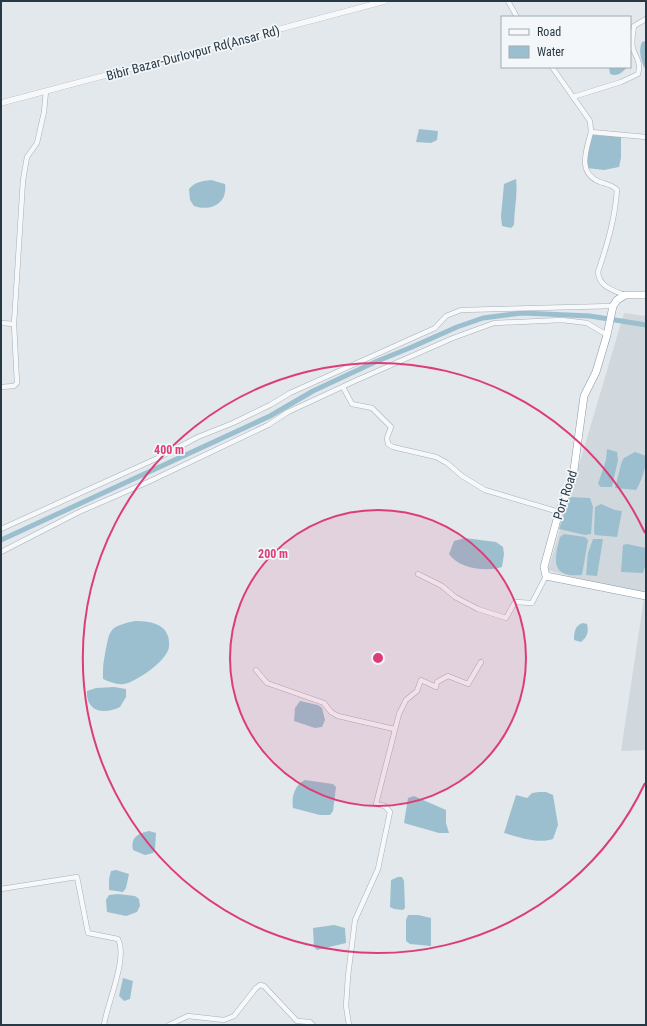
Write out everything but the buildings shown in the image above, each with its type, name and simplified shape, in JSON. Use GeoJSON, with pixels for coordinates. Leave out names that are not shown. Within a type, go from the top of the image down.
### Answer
{"type":"FeatureCollection","features":[{"type":"Feature","properties":{"kind":"highway"},"geometry":{"type":"LineString","coordinates":[[612,309],[617,300],[625,295],[646,295]]}},
{"type":"Feature","properties":{"kind":"highway","name":"Port Road"},"geometry":{"type":"LineString","coordinates":[[546,576],[544,567],[559,512],[574,477],[584,396],[596,372],[608,332],[612,309]]}},
{"type":"Feature","properties":{"kind":"highway"},"geometry":{"type":"LineString","coordinates":[[546,576],[646,596]]}},
{"type":"Feature","properties":{"kind":"street","name":"Bibir Bazar-Durlovpur Rd(Ansar Rd)"},"geometry":{"type":"LineString","coordinates":[[1,103],[385,1]]}},
{"type":"Feature","properties":{"kind":"street"},"geometry":{"type":"LineString","coordinates":[[508,1],[516,16]]}},
{"type":"Feature","properties":{"kind":"street"},"geometry":{"type":"LineString","coordinates":[[573,97],[621,82],[638,74],[640,62],[633,48],[632,37],[634,26],[646,19]]}},
{"type":"Feature","properties":{"kind":"street"},"geometry":{"type":"LineString","coordinates":[[553,68],[590,121],[591,132],[586,149],[584,166],[592,179],[614,187],[617,190],[610,237],[598,272],[598,278],[604,286],[625,295]]}},
{"type":"Feature","properties":{"kind":"street"},"geometry":{"type":"LineString","coordinates":[[1,387],[14,386],[17,383],[14,324],[23,180],[27,157],[37,143],[44,112],[46,91]]}},
{"type":"Feature","properties":{"kind":"street"},"geometry":{"type":"LineString","coordinates":[[591,132],[646,137]]}},
{"type":"Feature","properties":{"kind":"street"},"geometry":{"type":"LineString","coordinates":[[1,529],[160,457],[198,437],[233,423],[290,393],[435,328],[446,316],[461,310],[612,309]]}},
{"type":"Feature","properties":{"kind":"street"},"geometry":{"type":"LineString","coordinates":[[1,552],[79,512],[148,482],[268,425],[288,412],[453,338],[494,323],[562,320],[587,323],[608,332]]}},
{"type":"Feature","properties":{"kind":"street"},"geometry":{"type":"LineString","coordinates":[[1,323],[14,324]]}},
{"type":"Feature","properties":{"kind":"street"},"geometry":{"type":"LineString","coordinates":[[343,387],[352,404],[372,408],[391,427],[387,438],[388,444],[393,448],[436,457],[447,463],[462,476],[485,490],[559,512]]}},
{"type":"Feature","properties":{"kind":"street"},"geometry":{"type":"LineString","coordinates":[[418,574],[442,586],[455,597],[478,609],[506,618],[515,602],[532,603],[546,576]]}},
{"type":"Feature","properties":{"kind":"street"},"geometry":{"type":"LineString","coordinates":[[349,1025],[346,1006],[355,920],[378,868],[390,812],[385,806],[376,804],[394,729],[406,700],[417,691],[421,680],[436,687],[437,682],[448,676],[468,684],[481,662]]}},
{"type":"Feature","properties":{"kind":"street"},"geometry":{"type":"LineString","coordinates":[[256,670],[267,683],[324,703],[331,712],[338,716],[394,729]]}},
{"type":"Feature","properties":{"kind":"street"},"geometry":{"type":"LineString","coordinates":[[1,889],[77,878],[88,933],[118,939],[121,944],[119,965],[104,1025]]}},
{"type":"Feature","properties":{"kind":"street"},"geometry":{"type":"LineString","coordinates":[[169,1025],[188,1016],[222,1022],[234,1016],[260,985],[264,986],[297,1021],[310,1022],[313,1025]]}},
{"type":"Feature","properties":{"kind":"shaded area"},"geometry":{"type":"Polygon","coordinates":[[[624,313],[646,316],[646,750],[621,751],[644,598],[548,570],[624,313]]]}},
{"type":"Feature","properties":{"kind":"water"},"geometry":{"type":"Polygon","coordinates":[[[646,41],[646,70],[640,52],[642,42],[646,41]]]}},
{"type":"Feature","properties":{"kind":"water"},"geometry":{"type":"Polygon","coordinates":[[[609,68],[626,68],[617,75],[610,74],[609,68]]]}},
{"type":"Feature","properties":{"kind":"water"},"geometry":{"type":"Polygon","coordinates":[[[419,129],[438,131],[437,140],[431,143],[416,142],[419,129]]]}},
{"type":"Feature","properties":{"kind":"water"},"geometry":{"type":"Polygon","coordinates":[[[593,135],[621,136],[621,158],[619,167],[604,170],[587,168],[586,155],[593,135]]]}},
{"type":"Feature","properties":{"kind":"water"},"geometry":{"type":"Polygon","coordinates":[[[516,179],[517,191],[514,225],[511,228],[502,226],[501,216],[504,184],[516,179]]]}},
{"type":"Feature","properties":{"kind":"water"},"geometry":{"type":"Polygon","coordinates":[[[211,180],[225,184],[224,196],[221,201],[212,207],[200,208],[194,206],[190,200],[189,189],[199,182],[211,180]]]}},
{"type":"Feature","properties":{"kind":"water"},"geometry":{"type":"Polygon","coordinates":[[[607,449],[617,452],[618,460],[612,487],[601,487],[598,484],[606,460],[607,449]]]}},
{"type":"Feature","properties":{"kind":"water"},"geometry":{"type":"Polygon","coordinates":[[[635,452],[646,456],[642,478],[636,490],[615,488],[622,461],[624,458],[635,452]]]}},
{"type":"Feature","properties":{"kind":"water"},"geometry":{"type":"Polygon","coordinates":[[[569,497],[590,498],[593,507],[591,534],[585,535],[559,529],[569,497]]]}},
{"type":"Feature","properties":{"kind":"water"},"geometry":{"type":"Polygon","coordinates":[[[601,504],[615,510],[622,511],[617,537],[595,535],[595,507],[601,504]]]}},
{"type":"Feature","properties":{"kind":"water"},"geometry":{"type":"Polygon","coordinates":[[[564,534],[585,537],[588,540],[582,575],[564,574],[557,566],[556,553],[560,537],[564,534]]]}},
{"type":"Feature","properties":{"kind":"water"},"geometry":{"type":"Polygon","coordinates":[[[465,538],[496,542],[503,547],[504,554],[502,567],[488,569],[473,568],[453,559],[449,554],[454,541],[465,538]]]}},
{"type":"Feature","properties":{"kind":"water"},"geometry":{"type":"Polygon","coordinates":[[[593,539],[603,539],[597,576],[586,575],[588,553],[593,539]]]}},
{"type":"Feature","properties":{"kind":"water"},"geometry":{"type":"Polygon","coordinates":[[[627,544],[646,548],[646,563],[643,573],[621,572],[623,545],[627,544]]]}},
{"type":"Feature","properties":{"kind":"water"},"geometry":{"type":"Polygon","coordinates":[[[135,621],[154,623],[164,629],[169,640],[167,653],[150,670],[129,682],[119,684],[103,679],[104,661],[108,639],[112,630],[120,625],[135,621]]]}},
{"type":"Feature","properties":{"kind":"water"},"geometry":{"type":"Polygon","coordinates":[[[583,623],[587,624],[588,629],[585,638],[581,642],[574,640],[574,634],[578,625],[583,623]]]}},
{"type":"Feature","properties":{"kind":"water"},"geometry":{"type":"Polygon","coordinates":[[[114,687],[126,689],[126,697],[120,707],[108,711],[102,711],[97,710],[89,703],[87,691],[96,688],[114,687]]]}},
{"type":"Feature","properties":{"kind":"water"},"geometry":{"type":"Polygon","coordinates":[[[300,701],[318,705],[322,708],[325,720],[322,727],[315,728],[294,721],[295,708],[300,701]]]}},
{"type":"Feature","properties":{"kind":"water"},"geometry":{"type":"Polygon","coordinates":[[[305,780],[333,784],[336,787],[333,811],[330,815],[320,815],[293,808],[294,791],[305,780]]]}},
{"type":"Feature","properties":{"kind":"water"},"geometry":{"type":"Polygon","coordinates":[[[546,792],[553,795],[558,825],[553,839],[541,841],[504,833],[516,795],[527,798],[532,793],[546,792]]]}},
{"type":"Feature","properties":{"kind":"water"},"geometry":{"type":"Polygon","coordinates":[[[414,796],[446,810],[446,823],[449,833],[439,833],[404,823],[408,798],[414,796]]]}},
{"type":"Feature","properties":{"kind":"water"},"geometry":{"type":"Polygon","coordinates":[[[149,831],[156,833],[155,849],[153,853],[145,855],[133,850],[132,846],[134,839],[141,833],[149,831]]]}},
{"type":"Feature","properties":{"kind":"water"},"geometry":{"type":"Polygon","coordinates":[[[116,870],[129,874],[126,888],[123,892],[109,890],[111,871],[116,870]]]}},
{"type":"Feature","properties":{"kind":"water"},"geometry":{"type":"Polygon","coordinates":[[[402,877],[404,881],[405,908],[403,910],[390,907],[391,880],[402,877]]]}},
{"type":"Feature","properties":{"kind":"water"},"geometry":{"type":"Polygon","coordinates":[[[118,894],[135,896],[139,899],[140,906],[137,912],[126,916],[107,912],[106,900],[109,895],[118,894]]]}},
{"type":"Feature","properties":{"kind":"water"},"geometry":{"type":"Polygon","coordinates":[[[408,915],[418,915],[431,918],[431,946],[410,944],[406,941],[406,920],[408,915]]]}},
{"type":"Feature","properties":{"kind":"water"},"geometry":{"type":"Polygon","coordinates":[[[334,925],[345,928],[346,943],[317,950],[314,947],[313,928],[334,925]]]}},
{"type":"Feature","properties":{"kind":"water"},"geometry":{"type":"Polygon","coordinates":[[[123,978],[133,981],[130,999],[124,1001],[119,996],[123,978]]]}},
{"type":"Feature","properties":{"kind":"waterway"},"geometry":{"type":"LineString","coordinates":[[1,540],[270,416],[313,391],[375,362],[457,327],[483,318],[522,313],[590,316],[646,325]]}}]}
